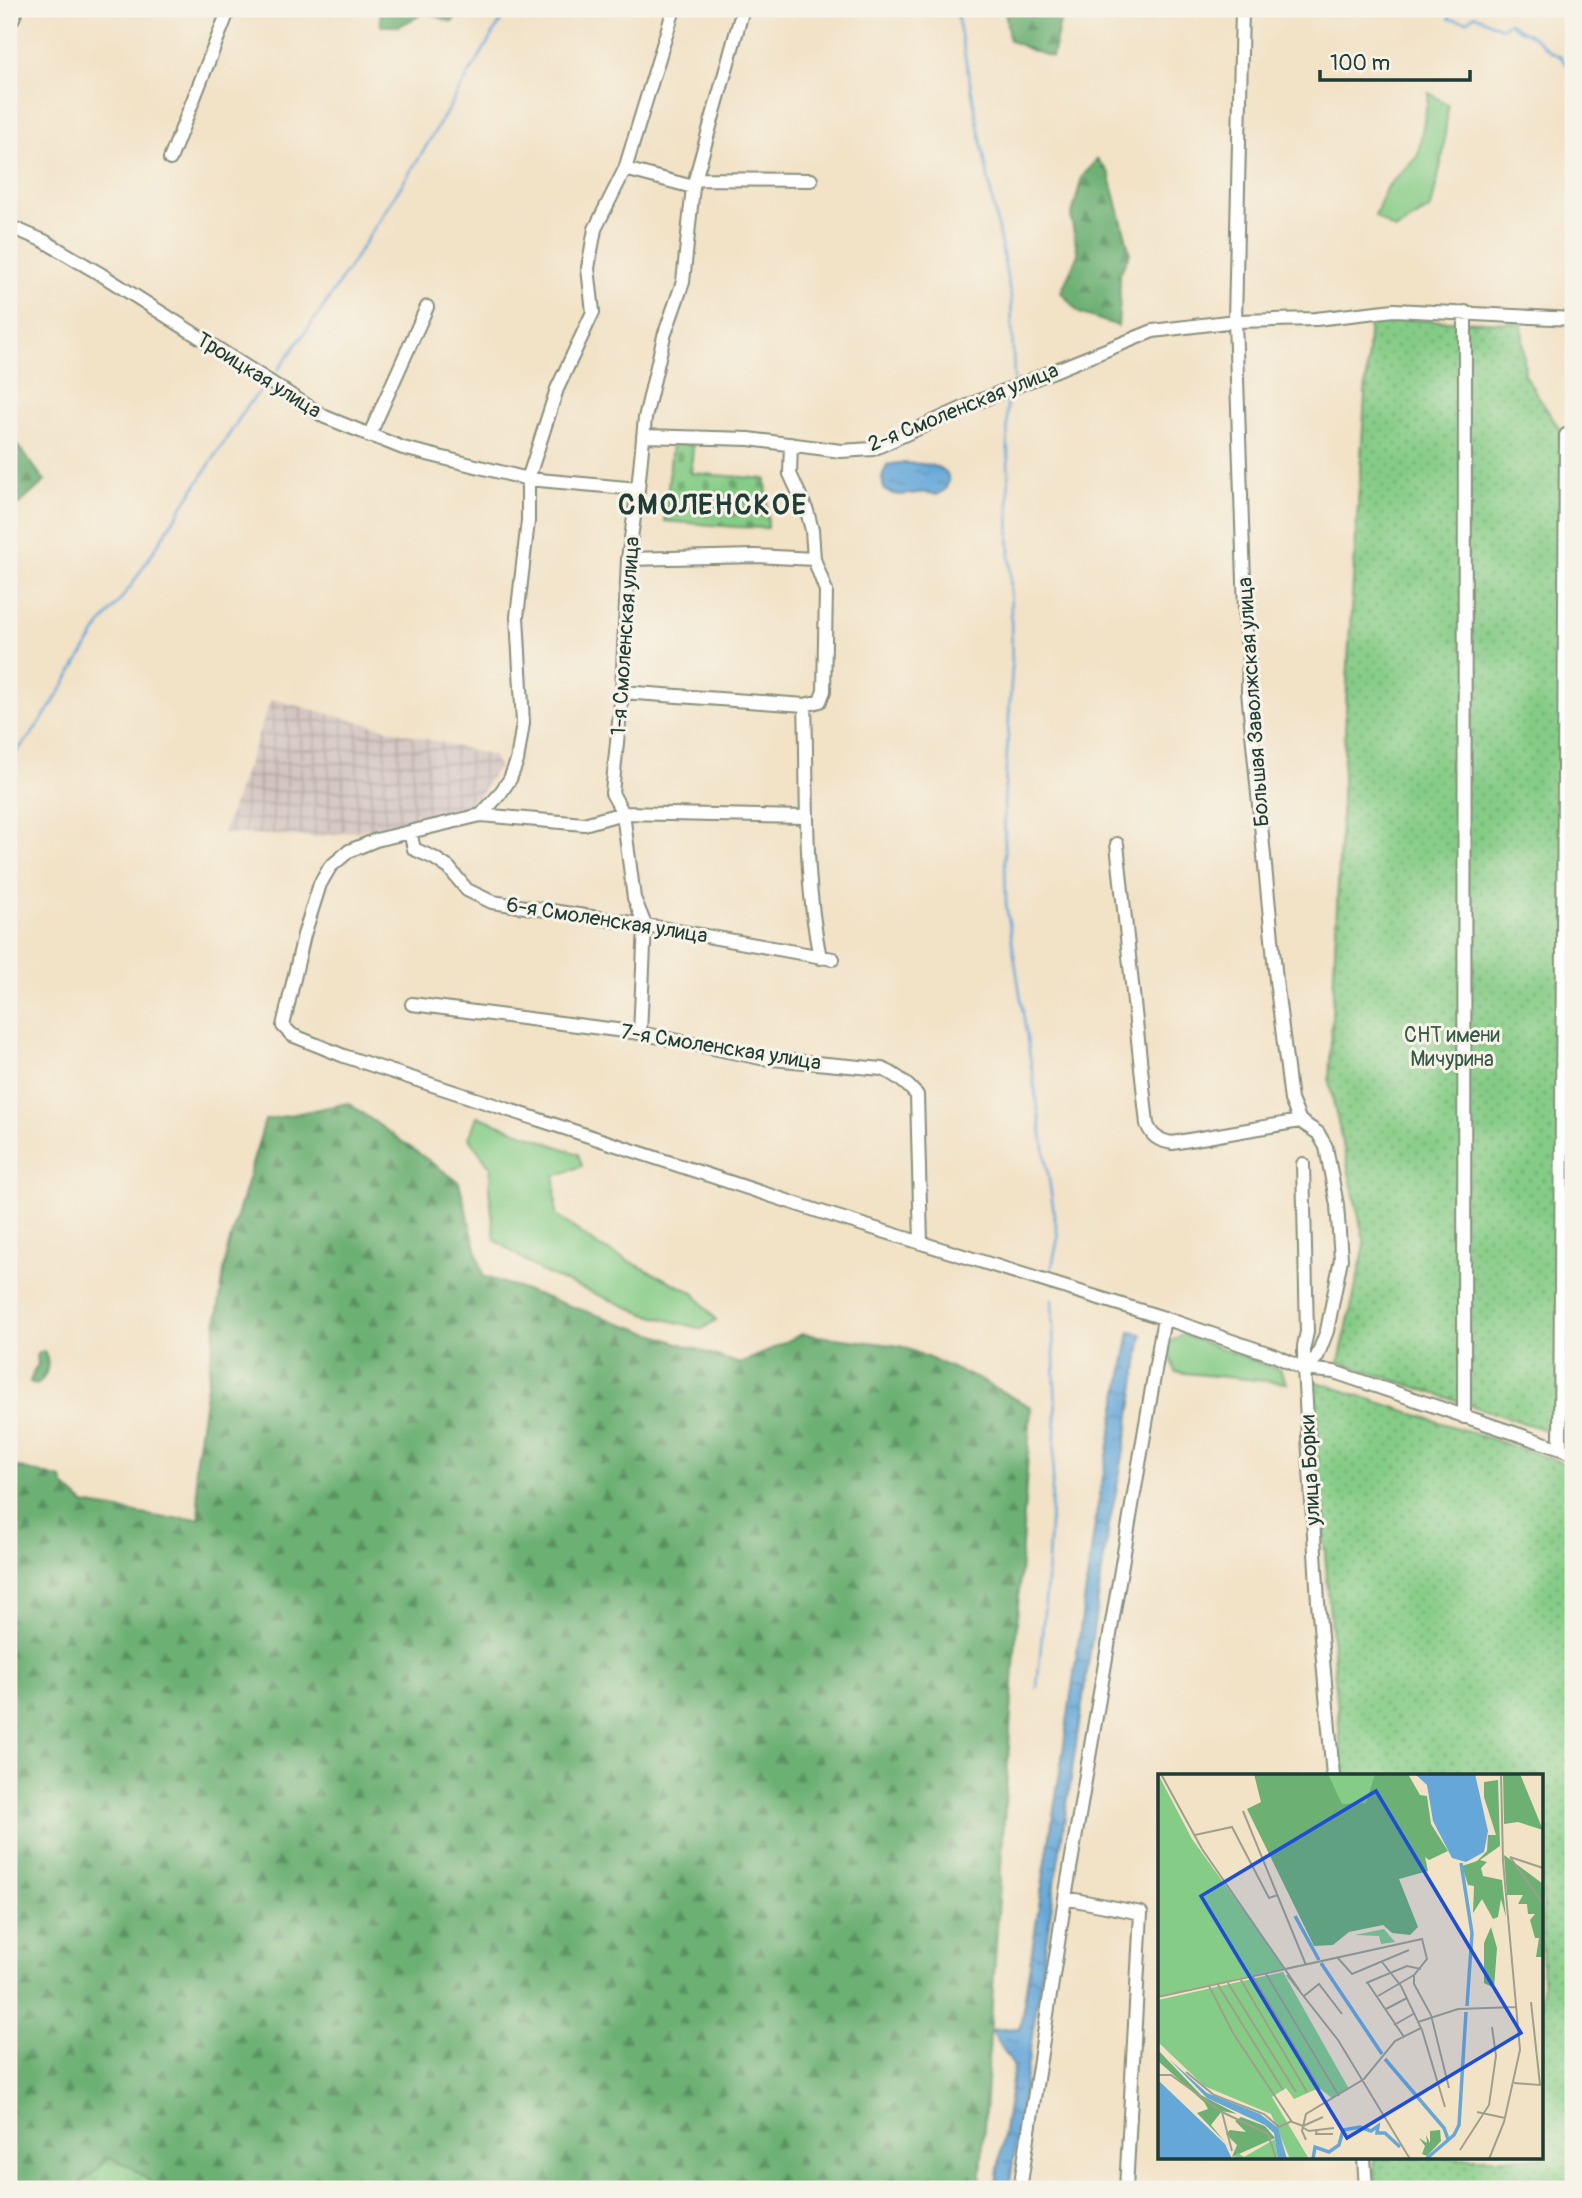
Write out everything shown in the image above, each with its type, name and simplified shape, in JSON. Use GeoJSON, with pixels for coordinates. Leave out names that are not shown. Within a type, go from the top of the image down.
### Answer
{"type":"FeatureCollection","features":[{"type":"Feature","properties":{"kind":"main road"},"geometry":{"type":"LineString","coordinates":[[9,18],[13,9]]}},
{"type":"Feature","properties":{"kind":"street"},"geometry":{"type":"LineString","coordinates":[[170,159],[229,9]]}},
{"type":"Feature","properties":{"kind":"street"},"geometry":{"type":"LineString","coordinates":[[481,814],[510,779],[523,723],[517,617],[528,521],[528,479],[557,389],[593,312],[588,268],[595,229],[625,169],[674,9]]}},
{"type":"Feature","properties":{"kind":"street","name":"1-я Смоленская улица"},"geometry":{"type":"LineString","coordinates":[[645,925],[634,898],[623,813],[612,793],[622,692],[628,559],[645,418],[664,335],[683,282],[694,183],[743,9]]}},
{"type":"Feature","properties":{"kind":"street","name":"Большая Заволжская улица"},"geometry":{"type":"LineString","coordinates":[[1242,9],[1235,321],[1246,639],[1249,646],[1248,691],[1291,1100],[1300,1121],[1318,1133],[1326,1147],[1337,1205],[1340,1259],[1325,1338],[1317,1357],[1304,1369]]}},
{"type":"Feature","properties":{"kind":"street"},"geometry":{"type":"LineString","coordinates":[[625,169],[694,183],[811,180]]}},
{"type":"Feature","properties":{"kind":"street","name":"Троицкая улица"},"geometry":{"type":"LineString","coordinates":[[9,226],[44,241],[102,275],[325,417],[403,448],[528,479]]}},
{"type":"Feature","properties":{"kind":"street"},"geometry":{"type":"LineString","coordinates":[[369,436],[427,306]]}},
{"type":"Feature","properties":{"kind":"street","name":"2-я Смоленская улица"},"geometry":{"type":"LineString","coordinates":[[643,436],[749,439],[841,451],[873,449],[972,404],[1153,331],[1235,321],[1316,319],[1394,310],[1573,319]]}},
{"type":"Feature","properties":{"kind":"street"},"geometry":{"type":"LineString","coordinates":[[1464,1418],[1465,312]]}},
{"type":"Feature","properties":{"kind":"street"},"geometry":{"type":"LineString","coordinates":[[1560,1448],[1566,435]]}},
{"type":"Feature","properties":{"kind":"street"},"geometry":{"type":"LineString","coordinates":[[622,692],[805,705],[820,701],[824,691],[826,591],[814,559],[812,530],[807,511],[790,474],[791,444]]}},
{"type":"Feature","properties":{"kind":"street"},"geometry":{"type":"LineString","coordinates":[[528,479],[638,489]]}},
{"type":"Feature","properties":{"kind":"street"},"geometry":{"type":"LineString","coordinates":[[628,559],[755,555],[814,559]]}},
{"type":"Feature","properties":{"kind":"street"},"geometry":{"type":"LineString","coordinates":[[805,705],[805,817],[623,813],[584,824],[481,814],[376,841],[349,851],[330,867],[320,884],[304,935],[284,1016],[284,1026],[292,1035],[370,1065],[818,1210],[1164,1318],[1276,1356],[1304,1369],[1334,1372],[1573,1453]]}},
{"type":"Feature","properties":{"kind":"street","name":"6-я Смоленская улица"},"geometry":{"type":"LineString","coordinates":[[410,832],[414,849],[435,858],[449,868],[467,890],[492,902],[645,925],[826,958],[808,866],[805,817]]}},
{"type":"Feature","properties":{"kind":"street"},"geometry":{"type":"LineString","coordinates":[[1117,844],[1150,1134],[1171,1143],[1300,1121]]}},
{"type":"Feature","properties":{"kind":"street"},"geometry":{"type":"LineString","coordinates":[[640,1033],[645,925]]}},
{"type":"Feature","properties":{"kind":"street","name":"7-я Смоленская улица"},"geometry":{"type":"LineString","coordinates":[[412,1004],[640,1033],[761,1058],[882,1069],[907,1084],[917,1095],[921,1242]]}},
{"type":"Feature","properties":{"kind":"street","name":"улица Борки"},"geometry":{"type":"LineString","coordinates":[[1303,1164],[1307,1332],[1304,1369],[1332,1774]]}},
{"type":"Feature","properties":{"kind":"street"},"geometry":{"type":"LineString","coordinates":[[1020,2189],[1065,1898],[1164,1318]]}},
{"type":"Feature","properties":{"kind":"street"},"geometry":{"type":"LineString","coordinates":[[1065,1898],[1141,1913],[1126,2189]]}},
{"type":"Feature","properties":{"kind":"street"},"geometry":{"type":"LineString","coordinates":[[1364,2160],[1366,2189]]}},
{"type":"Feature","properties":{"kind":"shaded area"},"geometry":{"type":"Polygon","coordinates":[[[271,699],[493,756],[498,767],[471,808],[378,828],[312,837],[223,833],[271,699]]]}},
{"type":"Feature","properties":{"kind":"green space"},"geometry":{"type":"Polygon","coordinates":[[[380,9],[463,9],[452,22],[426,12],[399,26],[381,26],[380,9]]]}},
{"type":"Feature","properties":{"kind":"green space"},"geometry":{"type":"Polygon","coordinates":[[[1005,9],[1063,9],[1052,57],[1009,40],[1005,9]]]}},
{"type":"Feature","properties":{"kind":"green space"},"geometry":{"type":"Polygon","coordinates":[[[1429,93],[1448,105],[1443,154],[1431,208],[1395,230],[1375,216],[1386,188],[1418,155],[1429,93]]]}},
{"type":"Feature","properties":{"kind":"green space"},"geometry":{"type":"Polygon","coordinates":[[[1097,159],[1109,173],[1130,253],[1119,275],[1118,326],[1079,313],[1061,292],[1078,254],[1071,218],[1082,177],[1097,159]]]}},
{"type":"Feature","properties":{"kind":"green space","name":"СНТ имени Мичурина"},"geometry":{"type":"Polygon","coordinates":[[[1370,319],[1522,323],[1525,376],[1568,442],[1573,443],[1573,1439],[1339,1362],[1365,1245],[1329,1082],[1349,643],[1370,319]]]}},
{"type":"Feature","properties":{"kind":"green space"},"geometry":{"type":"Polygon","coordinates":[[[9,435],[45,481],[13,510],[9,527],[9,435]]]}},
{"type":"Feature","properties":{"kind":"green space"},"geometry":{"type":"Polygon","coordinates":[[[672,443],[693,445],[691,473],[766,479],[768,528],[665,521],[672,443]]]}},
{"type":"Feature","properties":{"kind":"green space"},"geometry":{"type":"Polygon","coordinates":[[[348,1103],[459,1182],[483,1276],[740,1364],[802,1334],[901,1346],[980,1380],[1031,1407],[980,2189],[9,2189],[9,1465],[62,1479],[64,1486],[84,1504],[165,1518],[200,1518],[195,1466],[227,1251],[265,1120],[348,1103]]]}},
{"type":"Feature","properties":{"kind":"green space"},"geometry":{"type":"Polygon","coordinates":[[[477,1116],[578,1154],[582,1166],[555,1176],[556,1215],[600,1247],[694,1293],[716,1320],[702,1329],[645,1314],[542,1272],[495,1240],[489,1189],[491,1168],[469,1138],[477,1116]]]}},
{"type":"Feature","properties":{"kind":"green space"},"geometry":{"type":"Polygon","coordinates":[[[1182,1334],[1280,1370],[1287,1383],[1175,1372],[1167,1344],[1182,1334]]]}},
{"type":"Feature","properties":{"kind":"green space"},"geometry":{"type":"Polygon","coordinates":[[[39,1352],[44,1352],[47,1365],[43,1378],[36,1385],[30,1382],[38,1365],[39,1352]]]}},
{"type":"Feature","properties":{"kind":"green space"},"geometry":{"type":"Polygon","coordinates":[[[1311,1380],[1573,1466],[1573,2189],[1376,2189],[1374,2160],[1544,2160],[1544,1774],[1343,1774],[1311,1380]]]}},
{"type":"Feature","properties":{"kind":"green space"},"geometry":{"type":"Polygon","coordinates":[[[110,2158],[131,2167],[159,2189],[79,2189],[82,2183],[110,2158]]]}},
{"type":"Feature","properties":{"kind":"water"},"geometry":{"type":"Polygon","coordinates":[[[899,463],[935,466],[941,469],[948,477],[946,489],[937,495],[899,495],[884,490],[882,477],[887,465],[899,463]]]}},
{"type":"Feature","properties":{"kind":"water"},"geometry":{"type":"Polygon","coordinates":[[[1130,1332],[1142,1334],[1139,1358],[1109,1525],[1009,2189],[995,2189],[1014,2067],[991,2030],[1020,2028],[1097,1510],[1130,1332]]]}},
{"type":"Feature","properties":{"kind":"waterway"},"geometry":{"type":"LineString","coordinates":[[278,370],[323,308],[419,158],[508,9]]}},
{"type":"Feature","properties":{"kind":"waterway"},"geometry":{"type":"LineString","coordinates":[[956,9],[1011,298],[1014,380]]}},
{"type":"Feature","properties":{"kind":"waterway"},"geometry":{"type":"LineString","coordinates":[[1451,9],[1449,19],[1467,21],[1475,15],[1501,28],[1509,22],[1560,56],[1566,64],[1573,64]]}},
{"type":"Feature","properties":{"kind":"waterway"},"geometry":{"type":"LineString","coordinates":[[9,760],[51,706],[100,626],[131,586],[248,405],[262,389]]}},
{"type":"Feature","properties":{"kind":"waterway"},"geometry":{"type":"LineString","coordinates":[[1007,404],[1012,666],[1004,804],[1006,903],[1058,1238],[1050,1276]]}},
{"type":"Feature","properties":{"kind":"waterway"},"geometry":{"type":"LineString","coordinates":[[1037,1688],[1047,1580],[1056,1416],[1052,1299]]}},
{"type":"Feature","properties":{"kind":"district","name":"СМОЛЕНСКОЕ"},"geometry":{"type":"Point","coordinates":[713,504]}}]}
